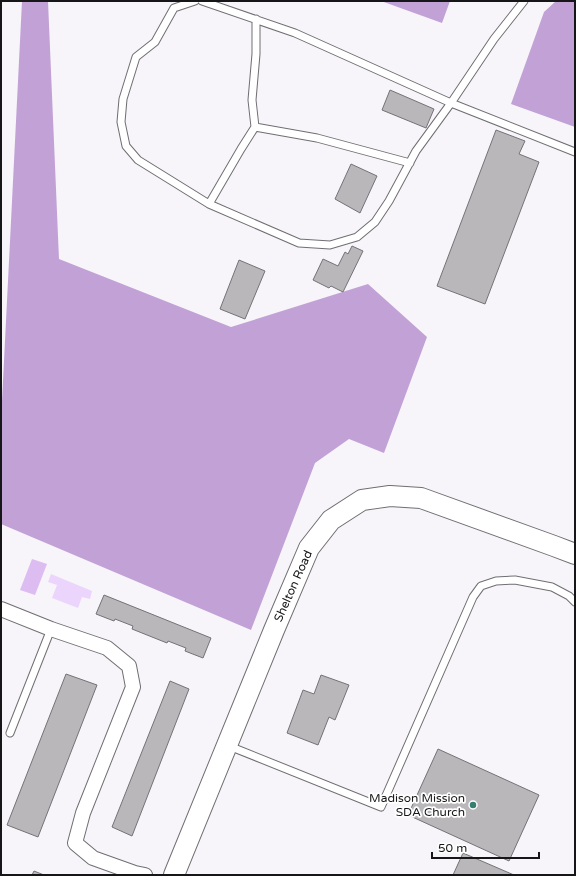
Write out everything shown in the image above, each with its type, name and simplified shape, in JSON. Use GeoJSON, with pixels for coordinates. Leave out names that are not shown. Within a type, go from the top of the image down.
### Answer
{"type":"FeatureCollection","features":[{"type":"Feature","properties":{"kind":"street","name":"Shelton Road"},"geometry":{"type":"LineString","coordinates":[[174,875],[309,548],[331,520],[362,500],[390,496],[421,498],[575,554]]}},
{"type":"Feature","properties":{"kind":"street"},"geometry":{"type":"LineString","coordinates":[[1,609],[50,629],[107,648],[129,666],[133,687],[83,813],[75,843],[93,858],[135,873],[145,875]]}},
{"type":"Feature","properties":{"kind":"lane"},"geometry":{"type":"LineString","coordinates":[[195,1],[174,8],[155,42],[136,57],[123,99],[121,122],[126,146],[138,160],[209,204],[299,243],[330,245],[357,237],[375,222],[389,201],[416,151],[451,104],[494,39],[524,1]]}},
{"type":"Feature","properties":{"kind":"lane"},"geometry":{"type":"LineString","coordinates":[[202,1],[294,33],[451,104],[575,152]]}},
{"type":"Feature","properties":{"kind":"lane"},"geometry":{"type":"LineString","coordinates":[[209,204],[255,127],[252,100],[256,54],[256,19]]}},
{"type":"Feature","properties":{"kind":"lane"},"geometry":{"type":"LineString","coordinates":[[255,127],[317,138],[410,163]]}},
{"type":"Feature","properties":{"kind":"lane"},"geometry":{"type":"LineString","coordinates":[[227,745],[382,807],[473,597],[481,586],[496,581],[515,580],[552,587],[569,596],[575,602]]}},
{"type":"Feature","properties":{"kind":"lane"},"geometry":{"type":"LineString","coordinates":[[10,733],[50,629]]}},
{"type":"Feature","properties":{"kind":"shaded area"},"geometry":{"type":"Polygon","coordinates":[[[22,1],[48,1],[59,259],[231,327],[368,284],[427,337],[384,453],[349,439],[315,463],[251,630],[1,524],[1,421],[22,1]]]}},
{"type":"Feature","properties":{"kind":"shaded area"},"geometry":{"type":"Polygon","coordinates":[[[381,1],[450,1],[442,23],[381,1]]]}},
{"type":"Feature","properties":{"kind":"shaded area"},"geometry":{"type":"Polygon","coordinates":[[[556,1],[575,1],[575,127],[511,104],[544,12],[556,1]]]}},
{"type":"Feature","properties":{"kind":"shaded area"},"geometry":{"type":"Polygon","coordinates":[[[32,559],[47,564],[35,595],[20,590],[32,559]]]}},
{"type":"Feature","properties":{"kind":"shaded area"},"geometry":{"type":"Polygon","coordinates":[[[51,574],[92,591],[90,599],[82,597],[78,608],[52,598],[57,585],[48,582],[51,574]]]}},
{"type":"Feature","properties":{"kind":"building"},"geometry":{"type":"Polygon","coordinates":[[[390,90],[434,109],[426,128],[382,110],[390,90]]]}},
{"type":"Feature","properties":{"kind":"building"},"geometry":{"type":"Polygon","coordinates":[[[496,130],[525,141],[519,154],[539,162],[485,304],[437,286],[496,130]]]}},
{"type":"Feature","properties":{"kind":"building"},"geometry":{"type":"Polygon","coordinates":[[[351,164],[377,176],[360,213],[335,199],[351,164]]]}},
{"type":"Feature","properties":{"kind":"building"},"geometry":{"type":"Polygon","coordinates":[[[352,246],[363,251],[343,292],[331,286],[329,288],[313,280],[323,259],[338,266],[345,252],[348,254],[352,246]]]}},
{"type":"Feature","properties":{"kind":"building"},"geometry":{"type":"Polygon","coordinates":[[[239,260],[265,271],[245,319],[220,309],[239,260]]]}},
{"type":"Feature","properties":{"kind":"building"},"geometry":{"type":"Polygon","coordinates":[[[104,595],[211,638],[203,658],[185,651],[186,648],[168,641],[167,643],[132,629],[133,626],[96,614],[104,595]]]}},
{"type":"Feature","properties":{"kind":"building"},"geometry":{"type":"Polygon","coordinates":[[[66,674],[97,685],[38,837],[7,825],[66,674]]]}},
{"type":"Feature","properties":{"kind":"building"},"geometry":{"type":"Polygon","coordinates":[[[321,675],[349,685],[335,720],[329,717],[318,745],[287,733],[303,690],[314,694],[321,675]]]}},
{"type":"Feature","properties":{"kind":"building"},"geometry":{"type":"Polygon","coordinates":[[[170,681],[189,689],[132,836],[112,827],[170,681]]]}},
{"type":"Feature","properties":{"kind":"building","name":"Madison Mission SDA Church"},"geometry":{"type":"Polygon","coordinates":[[[438,749],[539,795],[509,861],[408,815],[438,749]]]}},
{"type":"Feature","properties":{"kind":"building","name":"Madison Mission SDA Church"},"geometry":{"type":"Polygon","coordinates":[[[463,853],[514,875],[453,875],[463,853]]]}},
{"type":"Feature","properties":{"kind":"building"},"geometry":{"type":"Polygon","coordinates":[[[34,871],[44,875],[32,875],[34,871]]]}},
{"type":"Feature","properties":{"kind":"place","name":"Madison Mission SDA Church"},"geometry":{"type":"Point","coordinates":[473,805]}}]}
